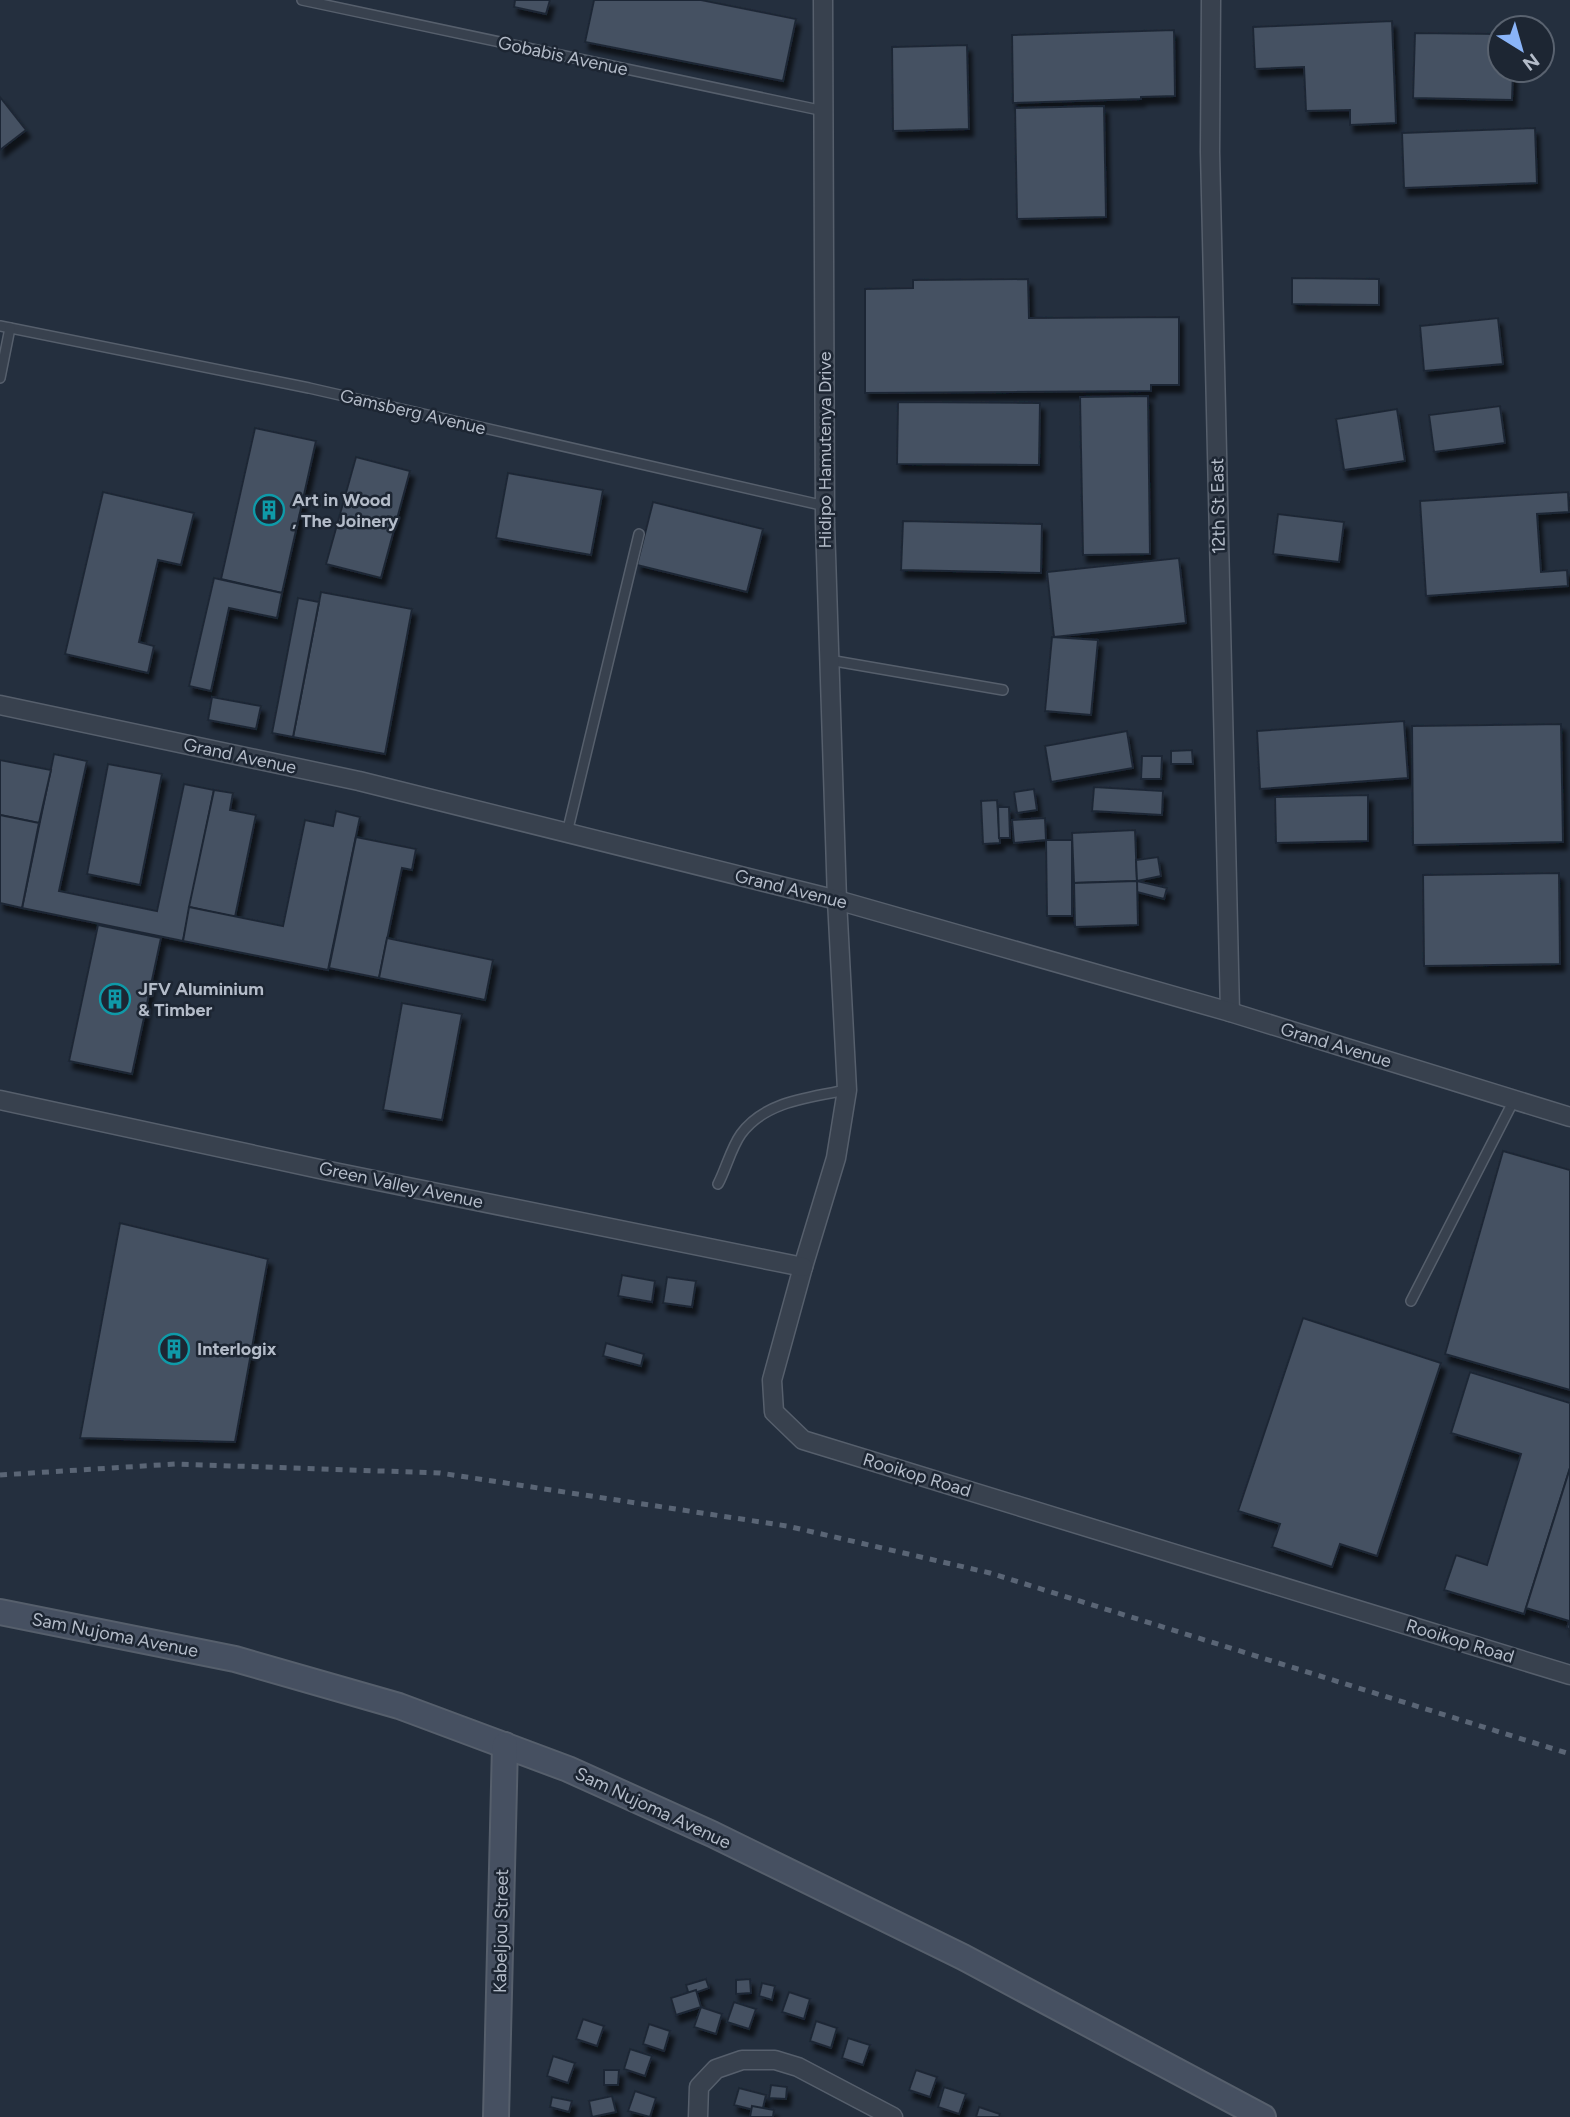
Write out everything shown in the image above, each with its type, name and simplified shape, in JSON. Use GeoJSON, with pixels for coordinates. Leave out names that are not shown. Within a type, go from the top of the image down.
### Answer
{"type":"FeatureCollection","features":[{"type":"Feature","properties":{"kind":"street","name":"Hidipo Hamutenya Drive"},"geometry":{"type":"LineString","coordinates":[[823,0],[825,506],[837,900]]}},
{"type":"Feature","properties":{"kind":"street","name":"12th St East"},"geometry":{"type":"LineString","coordinates":[[1211,0],[1210,165],[1230,1012]]}},
{"type":"Feature","properties":{"kind":"street","name":"Grand Avenue"},"geometry":{"type":"LineString","coordinates":[[0,705],[359,781],[837,900],[1230,1012],[1570,1117]]}},
{"type":"Feature","properties":{"kind":"street","name":"Rooikop Road"},"geometry":{"type":"LineString","coordinates":[[837,900],[847,1090],[836,1158],[772,1380],[774,1412],[803,1440],[1570,1675]]}},
{"type":"Feature","properties":{"kind":"street","name":"Green Valley Avenue"},"geometry":{"type":"LineString","coordinates":[[0,1100],[324,1170],[803,1267]]}},
{"type":"Feature","properties":{"kind":"street","name":"Sam Nujoma Avenue"},"geometry":{"type":"LineString","coordinates":[[0,1612],[235,1659],[399,1706],[568,1769],[750,1853],[962,1957],[1263,2117]]}},
{"type":"Feature","properties":{"kind":"street","name":"Kabeljou Street"},"geometry":{"type":"LineString","coordinates":[[496,2117],[505,1745]]}},
{"type":"Feature","properties":{"kind":"street"},"geometry":{"type":"LineString","coordinates":[[698,2117],[699,2087],[716,2069],[742,2060],[775,2060],[798,2067],[893,2117]]}},
{"type":"Feature","properties":{"kind":"lane","name":"Gobabis Avenue"},"geometry":{"type":"LineString","coordinates":[[302,0],[825,111]]}},
{"type":"Feature","properties":{"kind":"lane","name":"Gamsberg Avenue"},"geometry":{"type":"LineString","coordinates":[[0,326],[309,388],[825,506]]}},
{"type":"Feature","properties":{"kind":"lane"},"geometry":{"type":"LineString","coordinates":[[0,379],[10,328]]}},
{"type":"Feature","properties":{"kind":"lane"},"geometry":{"type":"LineString","coordinates":[[567,832],[639,534]]}},
{"type":"Feature","properties":{"kind":"lane"},"geometry":{"type":"LineString","coordinates":[[829,660],[1003,690]]}},
{"type":"Feature","properties":{"kind":"lane"},"geometry":{"type":"LineString","coordinates":[[718,1184],[742,1133],[764,1114],[797,1099],[847,1090]]}},
{"type":"Feature","properties":{"kind":"lane"},"geometry":{"type":"LineString","coordinates":[[1411,1301],[1514,1100]]}},
{"type":"Feature","properties":{"kind":"building"},"geometry":{"type":"Polygon","coordinates":[[[515,0],[550,0],[546,14],[514,7],[515,0]]]}},
{"type":"Feature","properties":{"kind":"building"},"geometry":{"type":"Polygon","coordinates":[[[594,0],[701,0],[796,19],[783,81],[585,42],[594,0]]]}},
{"type":"Feature","properties":{"kind":"building"},"geometry":{"type":"Polygon","coordinates":[[[1392,21],[1396,123],[1350,125],[1350,110],[1306,111],[1304,67],[1255,69],[1253,27],[1392,21]]]}},
{"type":"Feature","properties":{"kind":"building"},"geometry":{"type":"Polygon","coordinates":[[[1174,30],[1175,96],[1013,103],[1012,35],[1174,30]]]}},
{"type":"Feature","properties":{"kind":"building"},"geometry":{"type":"Polygon","coordinates":[[[1415,33],[1486,34],[1486,84],[1513,84],[1512,100],[1413,98],[1415,33]]]}},
{"type":"Feature","properties":{"kind":"building"},"geometry":{"type":"Polygon","coordinates":[[[967,45],[969,129],[893,131],[892,47],[967,45]]]}},
{"type":"Feature","properties":{"kind":"building"},"geometry":{"type":"Polygon","coordinates":[[[0,97],[26,130],[0,150],[0,97]]]}},
{"type":"Feature","properties":{"kind":"building"},"geometry":{"type":"Polygon","coordinates":[[[1104,106],[1106,217],[1017,219],[1015,108],[1104,106]]]}},
{"type":"Feature","properties":{"kind":"building"},"geometry":{"type":"Polygon","coordinates":[[[1535,128],[1537,183],[1404,188],[1402,133],[1535,128]]]}},
{"type":"Feature","properties":{"kind":"building"},"geometry":{"type":"Polygon","coordinates":[[[1292,278],[1379,279],[1379,305],[1292,304],[1292,278]]]}},
{"type":"Feature","properties":{"kind":"building"},"geometry":{"type":"Polygon","coordinates":[[[1028,279],[1029,318],[1179,317],[1179,385],[1151,385],[1151,391],[865,393],[865,289],[913,288],[913,280],[1028,279]]]}},
{"type":"Feature","properties":{"kind":"building"},"geometry":{"type":"Polygon","coordinates":[[[1498,318],[1503,364],[1424,371],[1420,326],[1498,318]]]}},
{"type":"Feature","properties":{"kind":"building"},"geometry":{"type":"Polygon","coordinates":[[[1148,396],[1150,554],[1083,555],[1080,397],[1148,396]]]}},
{"type":"Feature","properties":{"kind":"building"},"geometry":{"type":"Polygon","coordinates":[[[898,402],[1040,403],[1039,465],[897,464],[898,402]]]}},
{"type":"Feature","properties":{"kind":"building"},"geometry":{"type":"Polygon","coordinates":[[[1500,406],[1505,443],[1434,452],[1429,415],[1500,406]]]}},
{"type":"Feature","properties":{"kind":"building"},"geometry":{"type":"Polygon","coordinates":[[[1397,409],[1405,461],[1344,470],[1336,419],[1397,409]]]}},
{"type":"Feature","properties":{"kind":"building","name":"Art in Wood , The Joinery"},"geometry":{"type":"Polygon","coordinates":[[[255,428],[316,441],[282,593],[221,579],[255,428]]]}},
{"type":"Feature","properties":{"kind":"building"},"geometry":{"type":"Polygon","coordinates":[[[356,457],[410,471],[381,578],[326,564],[356,457]]]}},
{"type":"Feature","properties":{"kind":"building"},"geometry":{"type":"Polygon","coordinates":[[[508,473],[603,490],[591,555],[496,538],[508,473]]]}},
{"type":"Feature","properties":{"kind":"building"},"geometry":{"type":"Polygon","coordinates":[[[103,492],[194,513],[181,565],[158,560],[139,642],[154,646],[148,673],[65,654],[103,492]]]}},
{"type":"Feature","properties":{"kind":"building"},"geometry":{"type":"Polygon","coordinates":[[[1568,492],[1569,512],[1537,514],[1541,572],[1567,570],[1568,586],[1426,596],[1420,501],[1568,492]]]}},
{"type":"Feature","properties":{"kind":"building"},"geometry":{"type":"Polygon","coordinates":[[[653,502],[763,529],[747,592],[637,565],[653,502]]]}},
{"type":"Feature","properties":{"kind":"building"},"geometry":{"type":"Polygon","coordinates":[[[1278,514],[1344,522],[1339,562],[1273,554],[1278,514]]]}},
{"type":"Feature","properties":{"kind":"building"},"geometry":{"type":"Polygon","coordinates":[[[903,521],[1042,524],[1041,573],[901,570],[903,521]]]}},
{"type":"Feature","properties":{"kind":"building"},"geometry":{"type":"Polygon","coordinates":[[[1179,558],[1186,623],[1054,637],[1047,572],[1179,558]]]}},
{"type":"Feature","properties":{"kind":"building"},"geometry":{"type":"Polygon","coordinates":[[[214,578],[282,593],[277,618],[229,608],[211,691],[189,686],[214,578]]]}},
{"type":"Feature","properties":{"kind":"building"},"geometry":{"type":"Polygon","coordinates":[[[321,592],[412,609],[385,754],[293,737],[321,592]]]}},
{"type":"Feature","properties":{"kind":"building"},"geometry":{"type":"Polygon","coordinates":[[[298,598],[319,602],[293,737],[272,733],[298,598]]]}},
{"type":"Feature","properties":{"kind":"building"},"geometry":{"type":"Polygon","coordinates":[[[1052,637],[1098,640],[1091,715],[1045,711],[1052,637]]]}},
{"type":"Feature","properties":{"kind":"building"},"geometry":{"type":"Polygon","coordinates":[[[212,697],[261,706],[256,729],[208,720],[212,697]]]}},
{"type":"Feature","properties":{"kind":"building"},"geometry":{"type":"Polygon","coordinates":[[[1404,721],[1408,778],[1260,789],[1257,731],[1404,721]]]}},
{"type":"Feature","properties":{"kind":"building"},"geometry":{"type":"Polygon","coordinates":[[[1561,724],[1563,842],[1413,845],[1412,726],[1561,724]]]}},
{"type":"Feature","properties":{"kind":"building"},"geometry":{"type":"Polygon","coordinates":[[[1127,731],[1133,768],[1051,782],[1045,746],[1127,731]]]}},
{"type":"Feature","properties":{"kind":"building"},"geometry":{"type":"Polygon","coordinates":[[[1192,750],[1193,764],[1171,764],[1171,751],[1192,750]]]}},
{"type":"Feature","properties":{"kind":"building"},"geometry":{"type":"Polygon","coordinates":[[[54,754],[87,761],[59,891],[157,911],[184,784],[214,790],[183,941],[22,908],[54,754]]]}},
{"type":"Feature","properties":{"kind":"building"},"geometry":{"type":"Polygon","coordinates":[[[1142,756],[1162,756],[1161,779],[1141,779],[1142,756]]]}},
{"type":"Feature","properties":{"kind":"building"},"geometry":{"type":"Polygon","coordinates":[[[0,760],[51,770],[39,823],[0,815],[0,760]]]}},
{"type":"Feature","properties":{"kind":"building"},"geometry":{"type":"Polygon","coordinates":[[[108,764],[162,774],[140,885],[87,874],[108,764]]]}},
{"type":"Feature","properties":{"kind":"building"},"geometry":{"type":"Polygon","coordinates":[[[1094,787],[1163,791],[1162,815],[1092,811],[1094,787]]]}},
{"type":"Feature","properties":{"kind":"building"},"geometry":{"type":"Polygon","coordinates":[[[1034,789],[1037,810],[1017,813],[1014,792],[1034,789]]]}},
{"type":"Feature","properties":{"kind":"building"},"geometry":{"type":"Polygon","coordinates":[[[214,790],[233,793],[230,810],[256,815],[235,917],[189,907],[214,790]]]}},
{"type":"Feature","properties":{"kind":"building"},"geometry":{"type":"Polygon","coordinates":[[[1368,795],[1368,841],[1276,843],[1275,797],[1368,795]]]}},
{"type":"Feature","properties":{"kind":"building"},"geometry":{"type":"Polygon","coordinates":[[[997,800],[1000,843],[983,844],[981,801],[997,800]]]}},
{"type":"Feature","properties":{"kind":"building"},"geometry":{"type":"Polygon","coordinates":[[[998,807],[1009,807],[1010,838],[999,838],[998,807]]]}},
{"type":"Feature","properties":{"kind":"building"},"geometry":{"type":"Polygon","coordinates":[[[336,811],[360,817],[328,970],[183,941],[189,907],[283,926],[305,820],[333,826],[336,811]]]}},
{"type":"Feature","properties":{"kind":"building"},"geometry":{"type":"Polygon","coordinates":[[[0,815],[39,823],[22,908],[0,903],[0,815]]]}},
{"type":"Feature","properties":{"kind":"building"},"geometry":{"type":"Polygon","coordinates":[[[1045,818],[1046,840],[1014,843],[1012,820],[1045,818]]]}},
{"type":"Feature","properties":{"kind":"building"},"geometry":{"type":"Polygon","coordinates":[[[1135,830],[1137,881],[1074,883],[1072,833],[1135,830]]]}},
{"type":"Feature","properties":{"kind":"building"},"geometry":{"type":"Polygon","coordinates":[[[356,837],[416,849],[412,870],[402,868],[379,978],[329,968],[356,837]]]}},
{"type":"Feature","properties":{"kind":"building"},"geometry":{"type":"Polygon","coordinates":[[[1046,840],[1072,840],[1072,916],[1047,916],[1046,840]]]}},
{"type":"Feature","properties":{"kind":"building"},"geometry":{"type":"Polygon","coordinates":[[[1158,857],[1161,876],[1137,881],[1136,860],[1158,857]]]}},
{"type":"Feature","properties":{"kind":"building"},"geometry":{"type":"Polygon","coordinates":[[[1559,873],[1560,964],[1424,966],[1423,875],[1559,873]]]}},
{"type":"Feature","properties":{"kind":"building"},"geometry":{"type":"Polygon","coordinates":[[[1137,881],[1167,888],[1164,899],[1137,892],[1137,881]]]}},
{"type":"Feature","properties":{"kind":"building"},"geometry":{"type":"Polygon","coordinates":[[[1137,881],[1138,925],[1075,927],[1074,883],[1137,881]]]}},
{"type":"Feature","properties":{"kind":"building","name":"JFV Aluminium & Timber"},"geometry":{"type":"Polygon","coordinates":[[[98,925],[161,938],[132,1074],[69,1061],[98,925]]]}},
{"type":"Feature","properties":{"kind":"building"},"geometry":{"type":"Polygon","coordinates":[[[387,938],[493,960],[485,1000],[379,978],[387,938]]]}},
{"type":"Feature","properties":{"kind":"building"},"geometry":{"type":"Polygon","coordinates":[[[402,1003],[462,1014],[442,1120],[383,1110],[402,1003]]]}},
{"type":"Feature","properties":{"kind":"building"},"geometry":{"type":"Polygon","coordinates":[[[1503,1151],[1570,1170],[1570,1390],[1445,1354],[1503,1151]]]}},
{"type":"Feature","properties":{"kind":"building","name":"Interlogix"},"geometry":{"type":"Polygon","coordinates":[[[120,1223],[268,1259],[235,1442],[80,1438],[120,1223]]]}},
{"type":"Feature","properties":{"kind":"building"},"geometry":{"type":"Polygon","coordinates":[[[622,1275],[655,1281],[652,1302],[618,1296],[622,1275]]]}},
{"type":"Feature","properties":{"kind":"building"},"geometry":{"type":"Polygon","coordinates":[[[667,1277],[696,1281],[692,1307],[663,1303],[667,1277]]]}},
{"type":"Feature","properties":{"kind":"building"},"geometry":{"type":"Polygon","coordinates":[[[1303,1318],[1441,1363],[1377,1556],[1340,1544],[1332,1567],[1272,1547],[1280,1524],[1238,1511],[1303,1318]]]}},
{"type":"Feature","properties":{"kind":"building"},"geometry":{"type":"Polygon","coordinates":[[[606,1343],[644,1354],[641,1366],[603,1356],[606,1343]]]}},
{"type":"Feature","properties":{"kind":"building"},"geometry":{"type":"Polygon","coordinates":[[[1470,1372],[1570,1403],[1570,1468],[1524,1614],[1444,1590],[1456,1555],[1487,1565],[1521,1454],[1451,1433],[1470,1372]]]}},
{"type":"Feature","properties":{"kind":"building"},"geometry":{"type":"Polygon","coordinates":[[[1570,1468],[1570,1629],[1567,1628],[1569,1621],[1526,1608],[1570,1468]]]}},
{"type":"Feature","properties":{"kind":"building"},"geometry":{"type":"Polygon","coordinates":[[[706,1979],[709,1988],[689,1995],[686,1985],[706,1979]]]}},
{"type":"Feature","properties":{"kind":"building"},"geometry":{"type":"Polygon","coordinates":[[[750,1979],[751,1993],[736,1994],[736,1980],[750,1979]]]}},
{"type":"Feature","properties":{"kind":"building"},"geometry":{"type":"Polygon","coordinates":[[[762,1983],[775,1986],[772,2000],[759,1996],[762,1983]]]}},
{"type":"Feature","properties":{"kind":"building"},"geometry":{"type":"Polygon","coordinates":[[[696,1990],[701,2007],[676,2015],[671,1998],[696,1990]]]}},
{"type":"Feature","properties":{"kind":"building"},"geometry":{"type":"Polygon","coordinates":[[[789,1992],[810,1999],[804,2019],[782,2012],[789,1992]]]}},
{"type":"Feature","properties":{"kind":"building"},"geometry":{"type":"Polygon","coordinates":[[[734,2002],[756,2009],[749,2029],[727,2022],[734,2002]]]}},
{"type":"Feature","properties":{"kind":"building"},"geometry":{"type":"Polygon","coordinates":[[[701,2007],[722,2014],[716,2034],[694,2027],[701,2007]]]}},
{"type":"Feature","properties":{"kind":"building"},"geometry":{"type":"Polygon","coordinates":[[[583,2019],[604,2026],[597,2046],[576,2039],[583,2019]]]}},
{"type":"Feature","properties":{"kind":"building"},"geometry":{"type":"Polygon","coordinates":[[[816,2021],[837,2028],[831,2048],[810,2041],[816,2021]]]}},
{"type":"Feature","properties":{"kind":"building"},"geometry":{"type":"Polygon","coordinates":[[[649,2024],[670,2031],[664,2051],[643,2044],[649,2024]]]}},
{"type":"Feature","properties":{"kind":"building"},"geometry":{"type":"Polygon","coordinates":[[[848,2038],[870,2045],[863,2065],[842,2058],[848,2038]]]}},
{"type":"Feature","properties":{"kind":"building"},"geometry":{"type":"Polygon","coordinates":[[[630,2049],[652,2056],[645,2076],[624,2069],[630,2049]]]}},
{"type":"Feature","properties":{"kind":"building"},"geometry":{"type":"Polygon","coordinates":[[[553,2056],[575,2063],[568,2083],[547,2076],[553,2056]]]}},
{"type":"Feature","properties":{"kind":"building"},"geometry":{"type":"Polygon","coordinates":[[[604,2070],[619,2070],[618,2085],[604,2085],[604,2070]]]}},
{"type":"Feature","properties":{"kind":"building"},"geometry":{"type":"Polygon","coordinates":[[[916,2070],[937,2077],[930,2097],[909,2090],[916,2070]]]}},
{"type":"Feature","properties":{"kind":"building"},"geometry":{"type":"Polygon","coordinates":[[[771,2085],[787,2087],[786,2099],[769,2098],[771,2085]]]}},
{"type":"Feature","properties":{"kind":"building"},"geometry":{"type":"Polygon","coordinates":[[[944,2087],[966,2094],[959,2114],[938,2107],[944,2087]]]}},
{"type":"Feature","properties":{"kind":"building"},"geometry":{"type":"Polygon","coordinates":[[[739,2088],[766,2095],[762,2112],[734,2105],[739,2088]]]}},
{"type":"Feature","properties":{"kind":"building"},"geometry":{"type":"Polygon","coordinates":[[[635,2091],[656,2098],[650,2117],[628,2111],[635,2091]]]}},
{"type":"Feature","properties":{"kind":"building"},"geometry":{"type":"Polygon","coordinates":[[[612,2096],[616,2112],[592,2117],[589,2101],[612,2096]]]}},
{"type":"Feature","properties":{"kind":"building"},"geometry":{"type":"Polygon","coordinates":[[[552,2097],[572,2101],[569,2112],[550,2107],[552,2097]]]}},
{"type":"Feature","properties":{"kind":"building"},"geometry":{"type":"Polygon","coordinates":[[[752,2106],[774,2110],[773,2117],[750,2117],[752,2106]]]}},
{"type":"Feature","properties":{"kind":"building"},"geometry":{"type":"Polygon","coordinates":[[[979,2107],[1000,2114],[999,2117],[976,2117],[979,2107]]]}},
{"type":"Feature","properties":{"kind":"railway"},"geometry":{"type":"LineString","coordinates":[[0,1475],[175,1464],[440,1473],[787,1526],[990,1573],[1570,1754]]}},
{"type":"Feature","properties":{"kind":"place","name":"Art in Wood , The Joinery"},"geometry":{"type":"Point","coordinates":[269,510]}},
{"type":"Feature","properties":{"kind":"place","name":"JFV Aluminium & Timber"},"geometry":{"type":"Point","coordinates":[115,999]}},
{"type":"Feature","properties":{"kind":"place","name":"Interlogix"},"geometry":{"type":"Point","coordinates":[174,1349]}}]}
